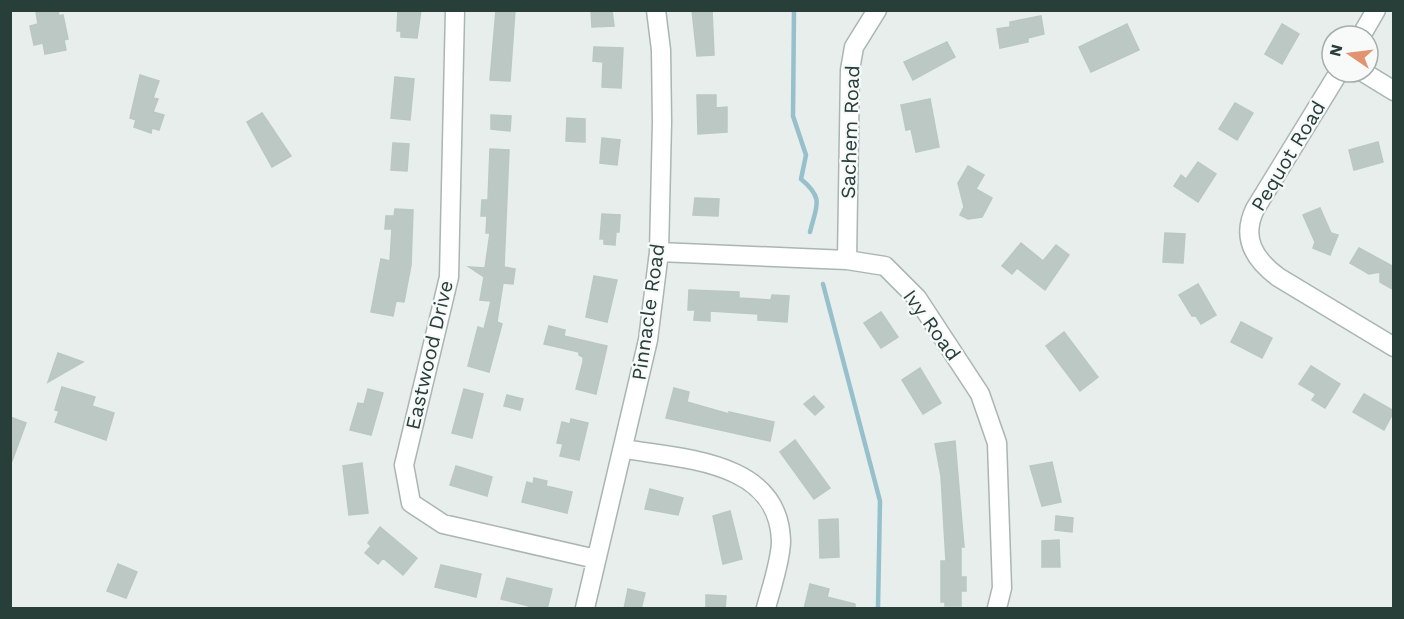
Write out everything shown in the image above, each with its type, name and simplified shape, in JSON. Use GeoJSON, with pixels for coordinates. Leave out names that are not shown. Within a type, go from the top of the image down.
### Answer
{"type":"FeatureCollection","features":[{"type":"Feature","properties":{"kind":"street","name":"Eastwood Drive"},"geometry":{"type":"LineString","coordinates":[[455,10],[449,277],[404,465],[411,503],[443,524],[596,559]]}},
{"type":"Feature","properties":{"kind":"street","name":"Pinnacle Road"},"geometry":{"type":"LineString","coordinates":[[585,609],[648,340],[659,252],[662,122],[661,50],[656,10]]}},
{"type":"Feature","properties":{"kind":"street","name":"Sachem Road"},"geometry":{"type":"LineString","coordinates":[[847,260],[850,70],[854,47],[877,10]]}},
{"type":"Feature","properties":{"kind":"street"},"geometry":{"type":"LineString","coordinates":[[1368,24],[1376,10]]}},
{"type":"Feature","properties":{"kind":"street"},"geometry":{"type":"LineString","coordinates":[[1380,82],[1394,91]]}},
{"type":"Feature","properties":{"kind":"street","name":"Pequot Road"},"geometry":{"type":"LineString","coordinates":[[1332,84],[1255,209],[1248,232],[1251,245],[1262,265],[1278,277],[1394,346]]}},
{"type":"Feature","properties":{"kind":"street","name":"Ivy Road"},"geometry":{"type":"LineString","coordinates":[[659,252],[847,260],[885,266],[917,298],[980,394],[997,442],[1002,588],[998,609]]}},
{"type":"Feature","properties":{"kind":"street"},"geometry":{"type":"LineString","coordinates":[[624,449],[720,466],[752,481],[775,511],[781,542],[766,609]]}},
{"type":"Feature","properties":{"kind":"building"},"geometry":{"type":"Polygon","coordinates":[[[58,10],[59,16],[63,15],[68,39],[64,40],[66,50],[45,54],[43,43],[34,45],[30,26],[38,24],[36,12],[58,10]]]}},
{"type":"Feature","properties":{"kind":"building"},"geometry":{"type":"Polygon","coordinates":[[[398,10],[421,10],[417,38],[401,37],[401,31],[397,31],[398,10]]]}},
{"type":"Feature","properties":{"kind":"building"},"geometry":{"type":"Polygon","coordinates":[[[496,10],[515,10],[510,81],[490,80],[496,10]]]}},
{"type":"Feature","properties":{"kind":"building"},"geometry":{"type":"Polygon","coordinates":[[[591,10],[612,10],[614,26],[592,27],[591,10]]]}},
{"type":"Feature","properties":{"kind":"building"},"geometry":{"type":"Polygon","coordinates":[[[692,10],[712,10],[714,55],[697,56],[692,10]]]}},
{"type":"Feature","properties":{"kind":"building"},"geometry":{"type":"Polygon","coordinates":[[[1041,16],[1044,34],[1028,38],[1028,42],[1000,48],[997,29],[1010,27],[1010,22],[1041,16]]]}},
{"type":"Feature","properties":{"kind":"building"},"geometry":{"type":"Polygon","coordinates":[[[1127,24],[1139,50],[1091,72],[1079,47],[1127,24]]]}},
{"type":"Feature","properties":{"kind":"building"},"geometry":{"type":"Polygon","coordinates":[[[1282,24],[1299,34],[1282,64],[1265,54],[1282,24]]]}},
{"type":"Feature","properties":{"kind":"building"},"geometry":{"type":"Polygon","coordinates":[[[947,42],[955,57],[913,80],[904,62],[947,42]]]}},
{"type":"Feature","properties":{"kind":"building"},"geometry":{"type":"Polygon","coordinates":[[[594,47],[623,48],[621,88],[602,87],[603,62],[593,61],[594,47]]]}},
{"type":"Feature","properties":{"kind":"building"},"geometry":{"type":"Polygon","coordinates":[[[140,75],[159,81],[153,98],[158,99],[153,112],[164,115],[159,130],[152,128],[151,133],[134,127],[136,120],[130,118],[140,75]]]}},
{"type":"Feature","properties":{"kind":"building"},"geometry":{"type":"Polygon","coordinates":[[[395,77],[414,79],[410,120],[391,118],[395,77]]]}},
{"type":"Feature","properties":{"kind":"building"},"geometry":{"type":"Polygon","coordinates":[[[697,95],[716,95],[716,108],[727,107],[727,132],[698,134],[697,95]]]}},
{"type":"Feature","properties":{"kind":"building"},"geometry":{"type":"Polygon","coordinates":[[[930,99],[939,147],[916,152],[911,129],[906,130],[901,105],[930,99]]]}},
{"type":"Feature","properties":{"kind":"building"},"geometry":{"type":"Polygon","coordinates":[[[1235,103],[1253,113],[1237,140],[1219,129],[1235,103]]]}},
{"type":"Feature","properties":{"kind":"building"},"geometry":{"type":"Polygon","coordinates":[[[262,113],[291,156],[272,167],[247,122],[262,113]]]}},
{"type":"Feature","properties":{"kind":"building"},"geometry":{"type":"Polygon","coordinates":[[[491,115],[511,116],[510,131],[491,129],[491,115]]]}},
{"type":"Feature","properties":{"kind":"building"},"geometry":{"type":"Polygon","coordinates":[[[567,118],[585,119],[585,142],[566,141],[567,118]]]}},
{"type":"Feature","properties":{"kind":"building"},"geometry":{"type":"Polygon","coordinates":[[[602,138],[620,140],[617,165],[600,163],[602,138]]]}},
{"type":"Feature","properties":{"kind":"building"},"geometry":{"type":"Polygon","coordinates":[[[1378,142],[1383,162],[1354,170],[1349,150],[1378,142]]]}},
{"type":"Feature","properties":{"kind":"building"},"geometry":{"type":"Polygon","coordinates":[[[393,143],[409,144],[407,171],[391,170],[393,143]]]}},
{"type":"Feature","properties":{"kind":"building"},"geometry":{"type":"Polygon","coordinates":[[[490,149],[509,150],[504,267],[515,269],[513,284],[503,283],[497,322],[502,324],[489,372],[468,366],[478,327],[484,329],[491,301],[480,300],[484,277],[469,267],[485,268],[490,233],[486,233],[487,216],[481,216],[482,200],[488,200],[490,149]]]}},
{"type":"Feature","properties":{"kind":"building"},"geometry":{"type":"Polygon","coordinates":[[[1198,162],[1216,174],[1198,202],[1174,186],[1181,175],[1186,179],[1198,162]]]}},
{"type":"Feature","properties":{"kind":"building"},"geometry":{"type":"Polygon","coordinates":[[[968,166],[984,175],[976,189],[992,198],[982,217],[968,219],[960,215],[964,207],[958,183],[968,166]]]}},
{"type":"Feature","properties":{"kind":"building"},"geometry":{"type":"Polygon","coordinates":[[[695,198],[719,199],[718,216],[693,215],[695,198]]]}},
{"type":"Feature","properties":{"kind":"building"},"geometry":{"type":"Polygon","coordinates":[[[1320,208],[1331,233],[1338,235],[1330,255],[1313,248],[1315,242],[1303,215],[1320,208]]]}},
{"type":"Feature","properties":{"kind":"building"},"geometry":{"type":"Polygon","coordinates":[[[395,209],[413,210],[411,265],[404,302],[396,301],[393,316],[371,312],[381,259],[390,261],[392,229],[385,229],[386,216],[394,216],[395,209]]]}},
{"type":"Feature","properties":{"kind":"building"},"geometry":{"type":"Polygon","coordinates":[[[602,214],[620,215],[619,232],[616,232],[615,245],[604,244],[604,239],[600,239],[602,214]]]}},
{"type":"Feature","properties":{"kind":"building"},"geometry":{"type":"Polygon","coordinates":[[[1165,233],[1185,234],[1183,263],[1163,262],[1165,233]]]}},
{"type":"Feature","properties":{"kind":"building"},"geometry":{"type":"Polygon","coordinates":[[[1021,243],[1043,261],[1056,245],[1069,255],[1045,290],[1017,268],[1012,274],[1002,266],[1021,243]]]}},
{"type":"Feature","properties":{"kind":"building"},"geometry":{"type":"Polygon","coordinates":[[[1359,248],[1394,267],[1394,290],[1380,282],[1380,272],[1369,274],[1350,263],[1359,248]]]}},
{"type":"Feature","properties":{"kind":"building"},"geometry":{"type":"Polygon","coordinates":[[[594,276],[617,280],[607,322],[586,317],[594,276]]]}},
{"type":"Feature","properties":{"kind":"building"},"geometry":{"type":"Polygon","coordinates":[[[1198,284],[1216,315],[1201,324],[1196,316],[1192,316],[1179,295],[1198,284]]]}},
{"type":"Feature","properties":{"kind":"building"},"geometry":{"type":"Polygon","coordinates":[[[689,290],[739,292],[739,298],[771,300],[772,295],[789,296],[787,322],[758,320],[758,314],[710,311],[710,321],[694,320],[695,310],[688,310],[689,290]]]}},
{"type":"Feature","properties":{"kind":"building"},"geometry":{"type":"Polygon","coordinates":[[[881,312],[898,337],[881,348],[864,323],[881,312]]]}},
{"type":"Feature","properties":{"kind":"building"},"geometry":{"type":"Polygon","coordinates":[[[1241,322],[1272,338],[1262,358],[1231,342],[1241,322]]]}},
{"type":"Feature","properties":{"kind":"building"},"geometry":{"type":"Polygon","coordinates":[[[549,326],[565,330],[564,336],[607,346],[596,394],[576,389],[583,362],[583,357],[579,355],[579,352],[544,344],[549,326]]]}},
{"type":"Feature","properties":{"kind":"building"},"geometry":{"type":"Polygon","coordinates":[[[1064,332],[1098,377],[1080,391],[1046,346],[1064,332]]]}},
{"type":"Feature","properties":{"kind":"building"},"geometry":{"type":"Polygon","coordinates":[[[58,353],[83,362],[48,382],[58,353]]]}},
{"type":"Feature","properties":{"kind":"building"},"geometry":{"type":"Polygon","coordinates":[[[1311,366],[1340,384],[1325,408],[1312,400],[1316,394],[1299,384],[1311,366]]]}},
{"type":"Feature","properties":{"kind":"building"},"geometry":{"type":"Polygon","coordinates":[[[920,368],[941,403],[923,414],[902,380],[920,368]]]}},
{"type":"Feature","properties":{"kind":"building"},"geometry":{"type":"Polygon","coordinates":[[[62,387],[95,397],[92,406],[114,413],[106,440],[55,422],[59,411],[55,410],[62,387]]]}},
{"type":"Feature","properties":{"kind":"building"},"geometry":{"type":"Polygon","coordinates":[[[674,388],[689,392],[687,402],[729,414],[729,412],[774,422],[770,441],[666,418],[674,388]]]}},
{"type":"Feature","properties":{"kind":"building"},"geometry":{"type":"Polygon","coordinates":[[[368,389],[383,393],[371,435],[350,430],[358,403],[364,404],[368,389]]]}},
{"type":"Feature","properties":{"kind":"building"},"geometry":{"type":"Polygon","coordinates":[[[464,389],[483,394],[472,438],[452,433],[464,389]]]}},
{"type":"Feature","properties":{"kind":"building"},"geometry":{"type":"Polygon","coordinates":[[[1364,394],[1394,411],[1384,430],[1353,412],[1364,394]]]}},
{"type":"Feature","properties":{"kind":"building"},"geometry":{"type":"Polygon","coordinates":[[[507,395],[523,399],[520,410],[504,406],[507,395]]]}},
{"type":"Feature","properties":{"kind":"building"},"geometry":{"type":"Polygon","coordinates":[[[814,396],[824,407],[815,415],[804,404],[814,396]]]}},
{"type":"Feature","properties":{"kind":"building"},"geometry":{"type":"Polygon","coordinates":[[[10,417],[26,423],[12,461],[10,461],[10,417]]]}},
{"type":"Feature","properties":{"kind":"building"},"geometry":{"type":"Polygon","coordinates":[[[571,419],[588,423],[579,460],[560,456],[563,444],[557,443],[562,422],[570,424],[571,419]]]}},
{"type":"Feature","properties":{"kind":"building"},"geometry":{"type":"Polygon","coordinates":[[[795,440],[830,488],[814,499],[780,452],[795,440]]]}},
{"type":"Feature","properties":{"kind":"building"},"geometry":{"type":"Polygon","coordinates":[[[955,441],[964,547],[961,547],[961,577],[966,577],[966,591],[961,591],[961,606],[945,606],[945,602],[941,602],[941,561],[946,561],[941,476],[935,444],[955,441]]]}},
{"type":"Feature","properties":{"kind":"building"},"geometry":{"type":"Polygon","coordinates":[[[1052,462],[1061,502],[1042,506],[1030,466],[1052,462]]]}},
{"type":"Feature","properties":{"kind":"building"},"geometry":{"type":"Polygon","coordinates":[[[362,463],[368,513],[349,515],[343,466],[362,463]]]}},
{"type":"Feature","properties":{"kind":"building"},"geometry":{"type":"Polygon","coordinates":[[[456,466],[492,477],[487,496],[450,485],[456,466]]]}},
{"type":"Feature","properties":{"kind":"building"},"geometry":{"type":"Polygon","coordinates":[[[534,478],[547,481],[546,486],[572,492],[567,513],[522,502],[527,482],[533,484],[534,478]]]}},
{"type":"Feature","properties":{"kind":"building"},"geometry":{"type":"Polygon","coordinates":[[[650,489],[683,498],[678,515],[645,509],[650,489]]]}},
{"type":"Feature","properties":{"kind":"building"},"geometry":{"type":"Polygon","coordinates":[[[730,511],[742,559],[723,564],[713,516],[730,511]]]}},
{"type":"Feature","properties":{"kind":"building"},"geometry":{"type":"Polygon","coordinates":[[[1056,516],[1073,518],[1072,532],[1055,530],[1056,516]]]}},
{"type":"Feature","properties":{"kind":"building"},"geometry":{"type":"Polygon","coordinates":[[[838,519],[839,557],[820,558],[819,520],[838,519]]]}},
{"type":"Feature","properties":{"kind":"building"},"geometry":{"type":"Polygon","coordinates":[[[380,527],[417,558],[403,575],[383,558],[378,564],[365,553],[371,546],[368,543],[380,527]]]}},
{"type":"Feature","properties":{"kind":"building"},"geometry":{"type":"Polygon","coordinates":[[[1059,540],[1060,567],[1042,567],[1042,541],[1059,540]]]}},
{"type":"Feature","properties":{"kind":"building"},"geometry":{"type":"Polygon","coordinates":[[[118,564],[137,572],[126,598],[107,591],[118,564]]]}},
{"type":"Feature","properties":{"kind":"building"},"geometry":{"type":"Polygon","coordinates":[[[441,565],[481,574],[476,597],[435,587],[441,565]]]}},
{"type":"Feature","properties":{"kind":"building"},"geometry":{"type":"Polygon","coordinates":[[[507,578],[552,589],[547,609],[529,609],[529,606],[501,599],[507,578]]]}},
{"type":"Feature","properties":{"kind":"building"},"geometry":{"type":"Polygon","coordinates":[[[810,584],[829,589],[827,597],[855,604],[855,609],[804,609],[810,584]]]}},
{"type":"Feature","properties":{"kind":"building"},"geometry":{"type":"Polygon","coordinates":[[[628,589],[645,593],[641,609],[624,609],[628,589]]]}},
{"type":"Feature","properties":{"kind":"building"},"geometry":{"type":"Polygon","coordinates":[[[706,595],[726,596],[725,609],[706,609],[706,595]]]}},
{"type":"Feature","properties":{"kind":"waterway"},"geometry":{"type":"LineString","coordinates":[[794,10],[793,116],[806,155],[801,179],[809,186],[817,203],[810,232]]}},
{"type":"Feature","properties":{"kind":"waterway"},"geometry":{"type":"LineString","coordinates":[[823,284],[880,501],[878,608]]}}]}
